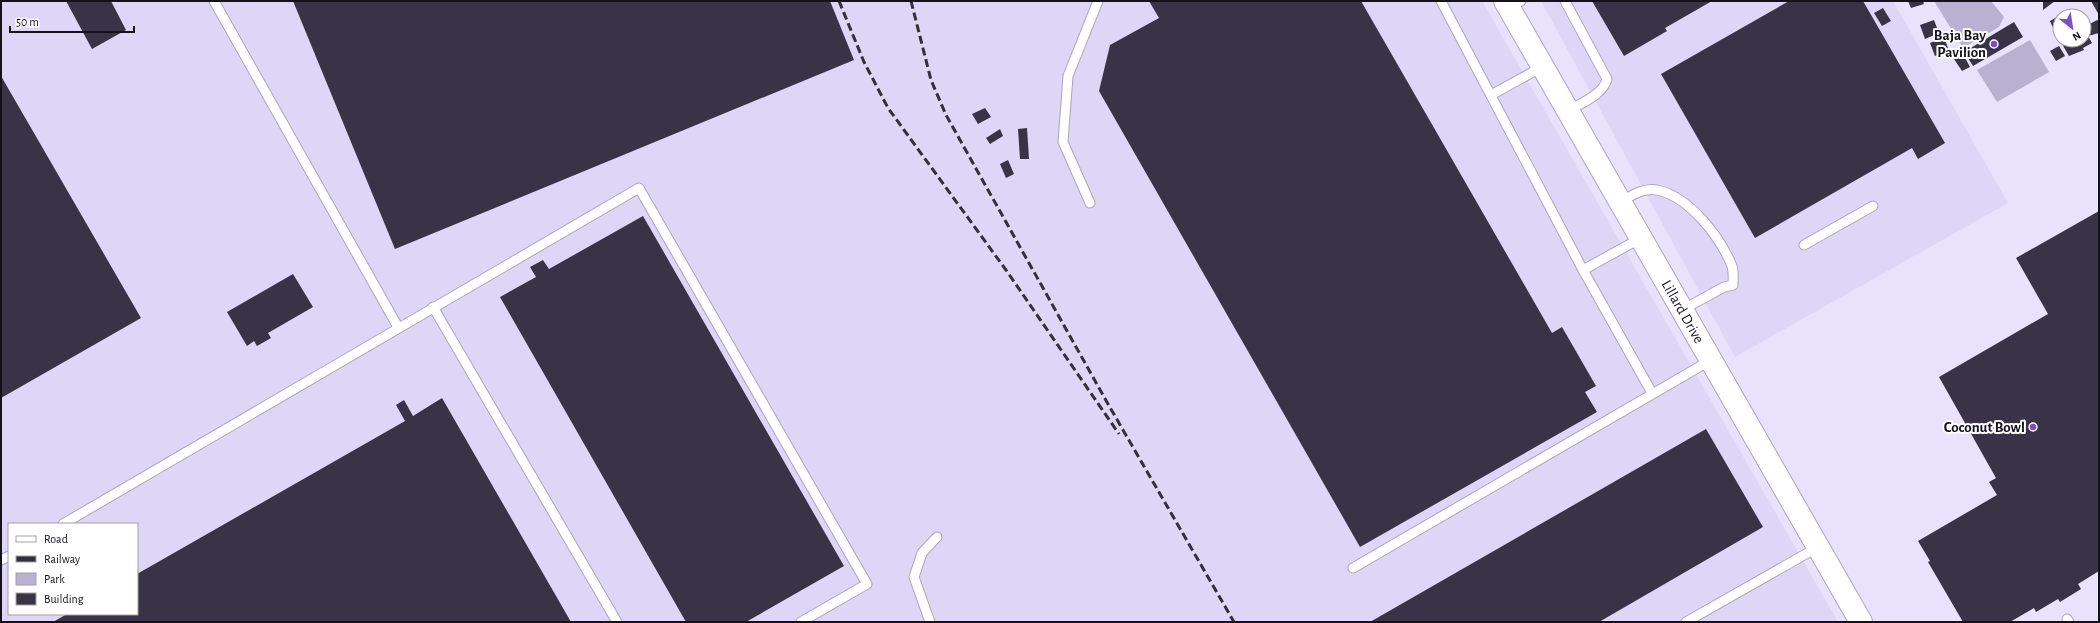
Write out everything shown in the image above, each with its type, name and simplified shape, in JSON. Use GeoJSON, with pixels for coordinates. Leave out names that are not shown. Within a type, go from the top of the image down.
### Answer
{"type":"FeatureCollection","features":[{"type":"Feature","properties":{"kind":"street","name":"Lillard Drive"},"geometry":{"type":"LineString","coordinates":[[1512,3],[1542,66],[1861,622]]}},
{"type":"Feature","properties":{"kind":"lane"},"geometry":{"type":"LineString","coordinates":[[214,1],[398,327]]}},
{"type":"Feature","properties":{"kind":"lane"},"geometry":{"type":"LineString","coordinates":[[1090,203],[1063,142],[1068,76],[1098,1]]}},
{"type":"Feature","properties":{"kind":"lane"},"geometry":{"type":"LineString","coordinates":[[1441,1],[1583,270],[1652,393]]}},
{"type":"Feature","properties":{"kind":"lane"},"geometry":{"type":"LineString","coordinates":[[1565,1],[1607,80],[1605,86],[1599,93],[1568,111]]}},
{"type":"Feature","properties":{"kind":"lane"},"geometry":{"type":"LineString","coordinates":[[1491,95],[1542,66]]}},
{"type":"Feature","properties":{"kind":"lane"},"geometry":{"type":"LineString","coordinates":[[65,523],[398,327],[639,188],[867,584],[801,622]]}},
{"type":"Feature","properties":{"kind":"lane"},"geometry":{"type":"LineString","coordinates":[[1620,202],[1637,192],[1656,190],[1673,196],[1694,210],[1707,224],[1733,267],[1733,285],[1724,287],[1682,310]]}},
{"type":"Feature","properties":{"kind":"lane"},"geometry":{"type":"LineString","coordinates":[[1804,245],[1872,206]]}},
{"type":"Feature","properties":{"kind":"lane"},"geometry":{"type":"LineString","coordinates":[[1583,270],[1641,238]]}},
{"type":"Feature","properties":{"kind":"lane"},"geometry":{"type":"LineString","coordinates":[[433,307],[617,622]]}},
{"type":"Feature","properties":{"kind":"lane"},"geometry":{"type":"LineString","coordinates":[[1353,568],[1711,360]]}},
{"type":"Feature","properties":{"kind":"lane"},"geometry":{"type":"LineString","coordinates":[[930,622],[914,577],[922,554],[937,537]]}},
{"type":"Feature","properties":{"kind":"lane"},"geometry":{"type":"LineString","coordinates":[[1686,622],[1818,547]]}},
{"type":"Feature","properties":{"kind":"shaded area"},"geometry":{"type":"Polygon","coordinates":[[[1,1],[1482,1],[1838,622],[1,622],[1,1]]]}},
{"type":"Feature","properties":{"kind":"shaded area"},"geometry":{"type":"Polygon","coordinates":[[[1541,1],[1893,1],[2008,203],[1735,357],[1541,1]]]}},
{"type":"Feature","properties":{"kind":"green space"},"geometry":{"type":"Polygon","coordinates":[[[1934,1],[1991,1],[2004,17],[1999,27],[1963,48],[1934,1]]]}},
{"type":"Feature","properties":{"kind":"green space"},"geometry":{"type":"Polygon","coordinates":[[[2030,40],[2049,72],[1997,102],[1977,70],[2030,40]]]}},
{"type":"Feature","properties":{"kind":"building"},"geometry":{"type":"Polygon","coordinates":[[[66,1],[111,1],[126,30],[92,49],[66,1]]]}},
{"type":"Feature","properties":{"kind":"building"},"geometry":{"type":"Polygon","coordinates":[[[293,1],[830,1],[854,60],[395,249],[293,1]]]}},
{"type":"Feature","properties":{"kind":"building"},"geometry":{"type":"Polygon","coordinates":[[[1149,1],[1361,1],[1552,333],[1562,327],[1596,386],[1585,392],[1597,412],[1360,547],[1099,91],[1110,45],[1159,18],[1149,1]]]}},
{"type":"Feature","properties":{"kind":"building"},"geometry":{"type":"Polygon","coordinates":[[[1592,1],[1712,1],[1665,28],[1667,31],[1624,56],[1592,1]]]}},
{"type":"Feature","properties":{"kind":"building"},"geometry":{"type":"Polygon","coordinates":[[[1789,1],[1863,1],[1945,143],[1918,159],[1912,148],[1755,238],[1661,74],[1789,1]]]}},
{"type":"Feature","properties":{"kind":"building"},"geometry":{"type":"Polygon","coordinates":[[[1908,1],[1923,1],[1924,4],[1911,8],[1908,1]]]}},
{"type":"Feature","properties":{"kind":"building"},"geometry":{"type":"Polygon","coordinates":[[[2043,1],[2055,1],[2043,10],[2043,1]]]}},
{"type":"Feature","properties":{"kind":"building"},"geometry":{"type":"Polygon","coordinates":[[[2091,1],[2099,1],[2099,15],[2091,1]]]}},
{"type":"Feature","properties":{"kind":"building"},"geometry":{"type":"Polygon","coordinates":[[[1883,8],[1891,21],[1882,26],[1874,13],[1883,8]]]}},
{"type":"Feature","properties":{"kind":"building"},"geometry":{"type":"Polygon","coordinates":[[[1934,20],[1939,33],[1925,39],[1920,25],[1934,20]]]}},
{"type":"Feature","properties":{"kind":"building"},"geometry":{"type":"Polygon","coordinates":[[[2097,20],[2099,21],[2099,33],[2092,35],[2092,23],[2097,20]]]}},
{"type":"Feature","properties":{"kind":"building","name":"Baja Bay Pavilion"},"geometry":{"type":"Polygon","coordinates":[[[2014,22],[2023,37],[1973,66],[1964,52],[2014,22]]]}},
{"type":"Feature","properties":{"kind":"building"},"geometry":{"type":"Polygon","coordinates":[[[1944,37],[1949,51],[1935,56],[1930,43],[1944,37]]]}},
{"type":"Feature","properties":{"kind":"building"},"geometry":{"type":"Polygon","coordinates":[[[2055,48],[2060,48],[2065,56],[2056,61],[2050,51],[2055,48]]]}},
{"type":"Feature","properties":{"kind":"building"},"geometry":{"type":"Polygon","coordinates":[[[2064,48],[2083,48],[2084,50],[2069,56],[2064,48]]]}},
{"type":"Feature","properties":{"kind":"building"},"geometry":{"type":"Polygon","coordinates":[[[1963,54],[1970,67],[1962,71],[1954,59],[1963,54]]]}},
{"type":"Feature","properties":{"kind":"building"},"geometry":{"type":"Polygon","coordinates":[[[1,76],[141,318],[1,398],[1,76]]]}},
{"type":"Feature","properties":{"kind":"building"},"geometry":{"type":"Polygon","coordinates":[[[985,108],[991,117],[978,124],[972,114],[985,108]]]}},
{"type":"Feature","properties":{"kind":"building"},"geometry":{"type":"Polygon","coordinates":[[[1027,128],[1029,159],[1020,159],[1018,129],[1027,128]]]}},
{"type":"Feature","properties":{"kind":"building"},"geometry":{"type":"Polygon","coordinates":[[[1000,129],[1003,136],[990,144],[986,138],[1000,129]]]}},
{"type":"Feature","properties":{"kind":"building"},"geometry":{"type":"Polygon","coordinates":[[[1008,160],[1014,174],[1006,178],[1000,164],[1008,160]]]}},
{"type":"Feature","properties":{"kind":"building","name":"Coconut Bowl"},"geometry":{"type":"Polygon","coordinates":[[[2099,211],[2099,571],[2078,584],[2081,589],[2060,602],[2058,599],[2036,612],[2034,608],[2010,622],[1963,622],[1928,562],[1930,561],[1918,541],[1997,495],[1989,482],[1996,478],[1939,377],[2048,314],[2016,258],[2099,211]]]}},
{"type":"Feature","properties":{"kind":"building"},"geometry":{"type":"Polygon","coordinates":[[[643,216],[844,566],[746,622],[686,622],[500,297],[536,277],[530,267],[543,260],[549,269],[643,216]]]}},
{"type":"Feature","properties":{"kind":"building"},"geometry":{"type":"Polygon","coordinates":[[[293,274],[313,307],[268,333],[271,338],[257,346],[254,341],[247,346],[227,312],[293,274]]]}},
{"type":"Feature","properties":{"kind":"building"},"geometry":{"type":"Polygon","coordinates":[[[442,398],[571,622],[53,622],[65,615],[138,615],[138,573],[405,421],[396,405],[404,400],[413,416],[442,398]]]}},
{"type":"Feature","properties":{"kind":"building"},"geometry":{"type":"Polygon","coordinates":[[[1706,429],[1763,527],[1599,622],[1370,622],[1706,429]]]}},
{"type":"Feature","properties":{"kind":"railway"},"geometry":{"type":"LineString","coordinates":[[839,1],[864,62],[888,108],[1006,270],[1119,434]]}},
{"type":"Feature","properties":{"kind":"railway"},"geometry":{"type":"LineString","coordinates":[[911,1],[931,80],[946,115],[1108,404],[1234,622]]}},
{"type":"Feature","properties":{"kind":"place","name":"Baja Bay Pavilion"},"geometry":{"type":"Point","coordinates":[1994,44]}},
{"type":"Feature","properties":{"kind":"place","name":"Coconut Bowl"},"geometry":{"type":"Point","coordinates":[2033,427]}}]}
